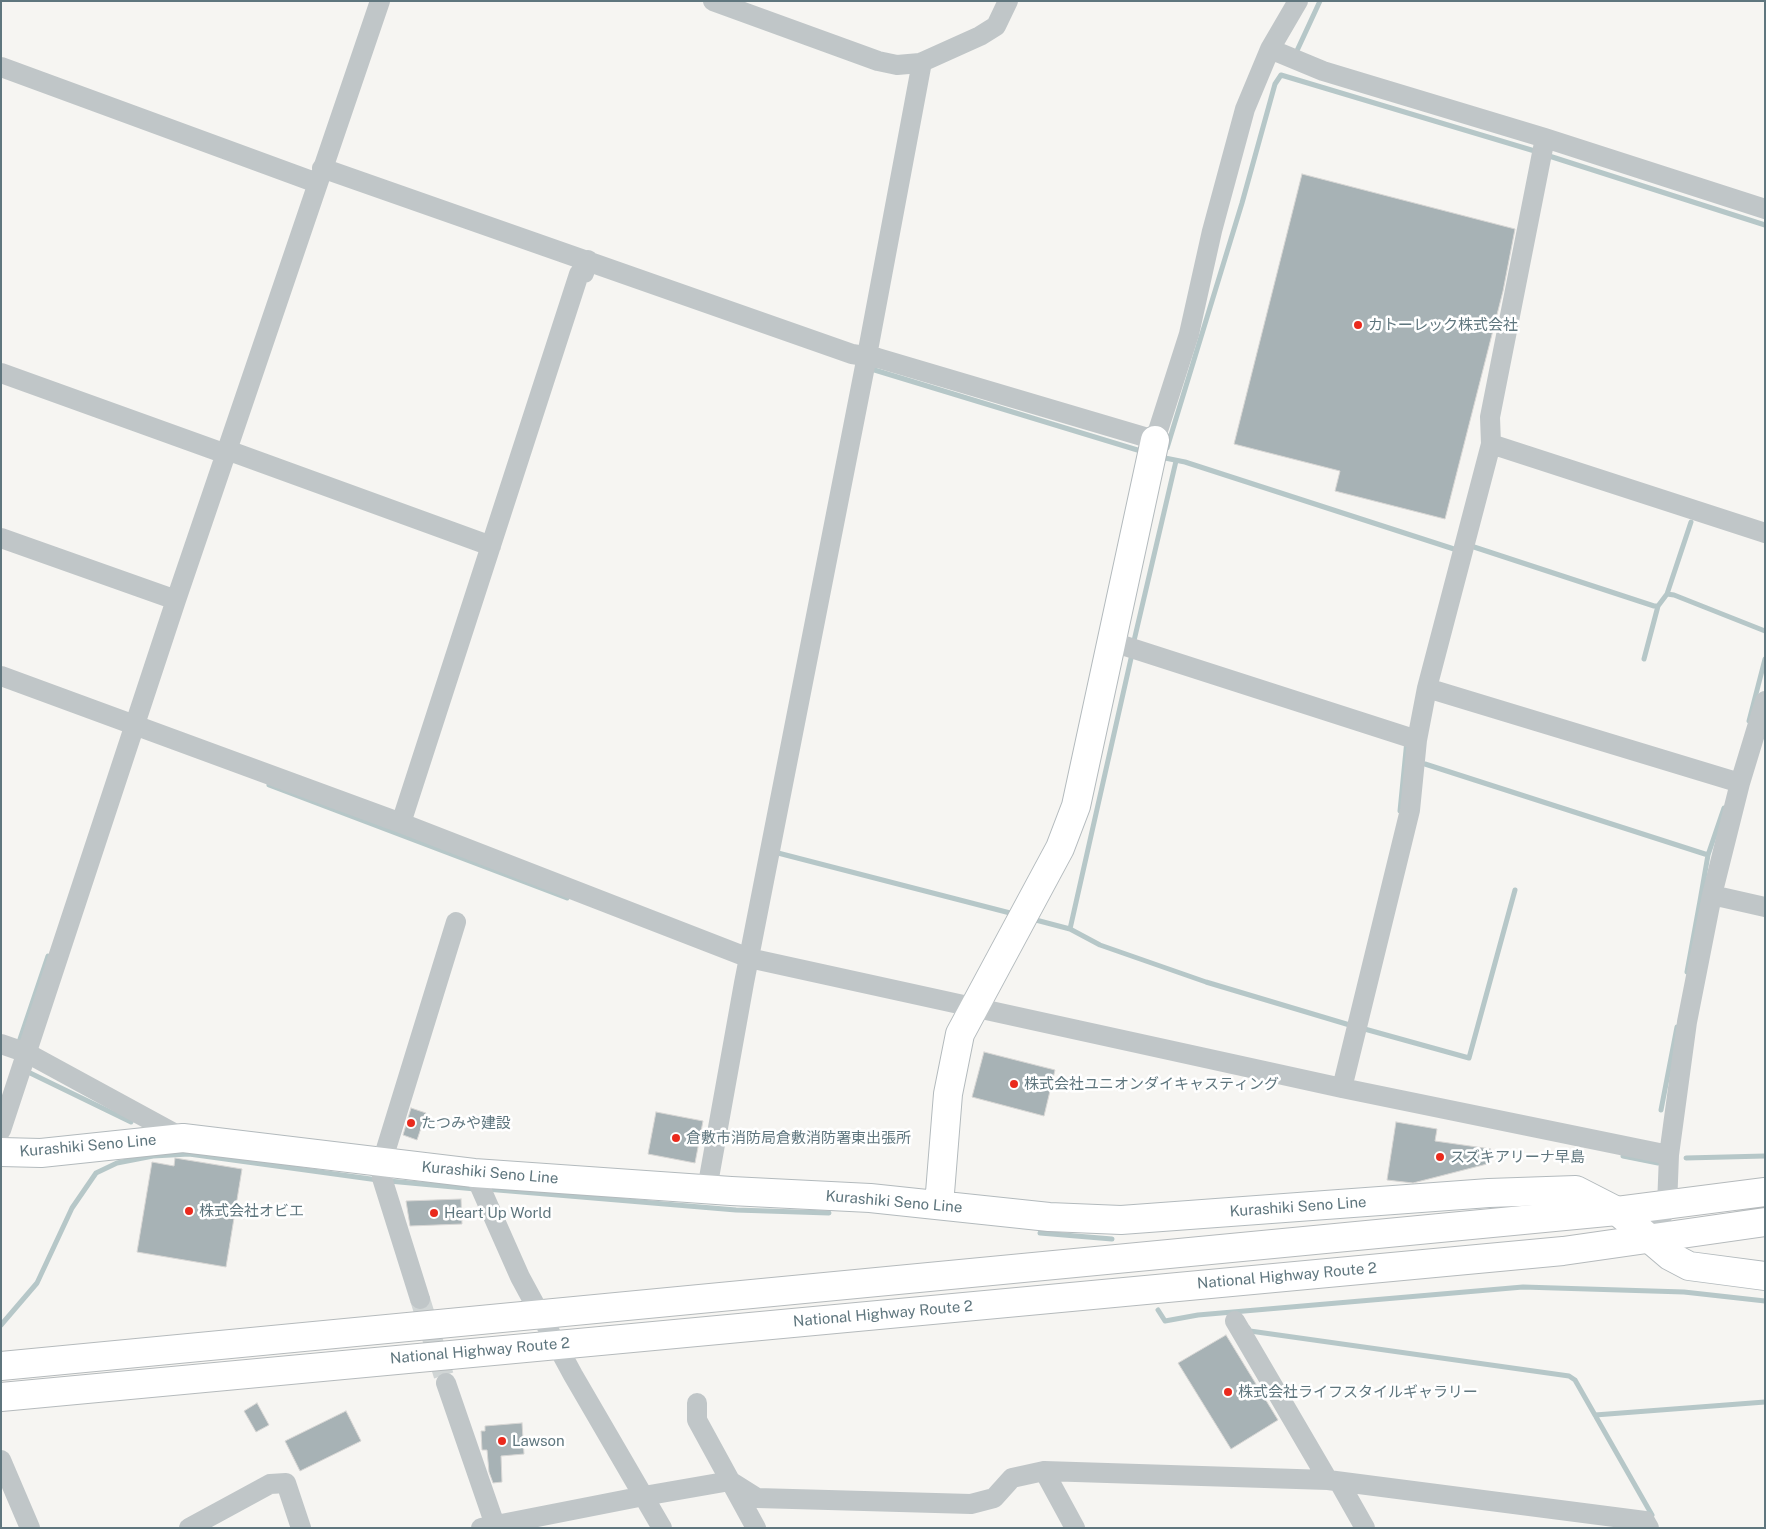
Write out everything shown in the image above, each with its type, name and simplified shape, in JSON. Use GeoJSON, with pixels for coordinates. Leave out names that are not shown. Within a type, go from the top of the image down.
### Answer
{"type":"FeatureCollection","features":[{"type":"Feature","properties":{"kind":"main road"},"geometry":{"type":"LineString","coordinates":[[939,1205],[948,1094],[960,1034],[1060,848],[1076,806],[1155,440]]}},
{"type":"Feature","properties":{"kind":"main road","name":"Kurashiki Seno Line"},"geometry":{"type":"LineString","coordinates":[[2,1149],[41,1153],[183,1138],[383,1176],[479,1183],[707,1189],[870,1198],[1049,1217],[1121,1220],[1479,1194],[1576,1190],[1617,1211],[1670,1256],[1689,1266],[1765,1276]]}},
{"type":"Feature","properties":{"kind":"main road","name":"National Highway Route 2"},"geometry":{"type":"LineString","coordinates":[[1,1366],[1617,1211],[1765,1192]]}},
{"type":"Feature","properties":{"kind":"main road","name":"National Highway Route 2"},"geometry":{"type":"LineString","coordinates":[[1,1397],[1563,1251],[1765,1222]]}},
{"type":"Feature","properties":{"kind":"street"},"geometry":{"type":"LineString","coordinates":[[2,1149],[17,1055],[136,724],[176,600],[380,1]]}},
{"type":"Feature","properties":{"kind":"street"},"geometry":{"type":"LineString","coordinates":[[713,1],[878,61],[897,65],[922,62],[980,36],[996,26],[1008,1]]}},
{"type":"Feature","properties":{"kind":"street"},"geometry":{"type":"LineString","coordinates":[[1,67],[869,361],[1155,440],[1189,334],[1212,231],[1245,109],[1270,50],[1298,1]]}},
{"type":"Feature","properties":{"kind":"street"},"geometry":{"type":"LineString","coordinates":[[1270,50],[1293,60],[1543,148],[1765,210]]}},
{"type":"Feature","properties":{"kind":"street"},"geometry":{"type":"LineString","coordinates":[[707,1189],[748,963],[869,361],[922,62]]}},
{"type":"Feature","properties":{"kind":"street"},"geometry":{"type":"LineString","coordinates":[[1342,1088],[1410,810],[1410,738],[1427,688],[1491,444],[1490,417],[1543,148]]}},
{"type":"Feature","properties":{"kind":"street"},"geometry":{"type":"LineString","coordinates":[[401,823],[579,274],[586,266]]}},
{"type":"Feature","properties":{"kind":"street"},"geometry":{"type":"LineString","coordinates":[[1,373],[491,546]]}},
{"type":"Feature","properties":{"kind":"street"},"geometry":{"type":"LineString","coordinates":[[1491,444],[1765,533]]}},
{"type":"Feature","properties":{"kind":"street"},"geometry":{"type":"LineString","coordinates":[[1,538],[176,600]]}},
{"type":"Feature","properties":{"kind":"street"},"geometry":{"type":"LineString","coordinates":[[1130,647],[1410,738]]}},
{"type":"Feature","properties":{"kind":"street"},"geometry":{"type":"LineString","coordinates":[[1,676],[136,724],[401,823],[748,963],[973,1008],[1342,1088],[1670,1155]]}},
{"type":"Feature","properties":{"kind":"street"},"geometry":{"type":"LineString","coordinates":[[1427,688],[1735,781]]}},
{"type":"Feature","properties":{"kind":"street"},"geometry":{"type":"LineString","coordinates":[[1651,1239],[1667,1206],[1670,1155],[1688,1022],[1735,781],[1765,702]]}},
{"type":"Feature","properties":{"kind":"street"},"geometry":{"type":"LineString","coordinates":[[1712,895],[1765,907]]}},
{"type":"Feature","properties":{"kind":"street"},"geometry":{"type":"LineString","coordinates":[[420,1298],[383,1176],[456,922]]}},
{"type":"Feature","properties":{"kind":"street"},"geometry":{"type":"LineString","coordinates":[[17,1055],[183,1138]]}},
{"type":"Feature","properties":{"kind":"street"},"geometry":{"type":"LineString","coordinates":[[479,1183],[520,1277],[556,1344],[662,1528]]}},
{"type":"Feature","properties":{"kind":"street"},"geometry":{"type":"LineString","coordinates":[[1236,1321],[1328,1476],[1365,1528]]}},
{"type":"Feature","properties":{"kind":"street"},"geometry":{"type":"LineString","coordinates":[[446,1383],[491,1527],[644,1496],[730,1481],[757,1498],[971,1504],[994,1498],[1012,1478],[1034,1474],[1328,1476],[1645,1521],[1649,1528]]}},
{"type":"Feature","properties":{"kind":"street"},"geometry":{"type":"LineString","coordinates":[[697,1403],[698,1420],[756,1528]]}},
{"type":"Feature","properties":{"kind":"street"},"geometry":{"type":"LineString","coordinates":[[1,1460],[30,1528]]}},
{"type":"Feature","properties":{"kind":"street"},"geometry":{"type":"LineString","coordinates":[[1034,1474],[1075,1528]]}},
{"type":"Feature","properties":{"kind":"street"},"geometry":{"type":"LineString","coordinates":[[189,1528],[270,1484],[286,1483],[301,1528]]}},
{"type":"Feature","properties":{"kind":"building"},"geometry":{"type":"Polygon","coordinates":[[[1302,174],[1515,229],[1503,291],[1445,519],[1335,491],[1340,471],[1234,444],[1302,174]]]}},
{"type":"Feature","properties":{"kind":"building","name":"株式会社ユニオンダイキャスティング"},"geometry":{"type":"Polygon","coordinates":[[[984,1052],[1055,1070],[1044,1116],[972,1097],[984,1052]]]}},
{"type":"Feature","properties":{"kind":"building","name":"たつみや建設"},"geometry":{"type":"Polygon","coordinates":[[[411,1108],[426,1113],[417,1140],[403,1135],[411,1108]]]}},
{"type":"Feature","properties":{"kind":"building","name":"倉敷市消防局倉敷消防署東出張所"},"geometry":{"type":"Polygon","coordinates":[[[656,1112],[703,1121],[695,1163],[648,1154],[656,1112]]]}},
{"type":"Feature","properties":{"kind":"building","name":"スズキアリーナ早島"},"geometry":{"type":"Polygon","coordinates":[[[1396,1122],[1437,1129],[1435,1141],[1491,1149],[1487,1164],[1413,1183],[1387,1180],[1396,1122]]]}},
{"type":"Feature","properties":{"kind":"building","name":"株式会社オビエ"},"geometry":{"type":"Polygon","coordinates":[[[175,1158],[242,1169],[226,1267],[137,1252],[152,1162],[174,1166],[175,1158]]]}},
{"type":"Feature","properties":{"kind":"building","name":"Heart Up World"},"geometry":{"type":"Polygon","coordinates":[[[461,1199],[462,1224],[410,1226],[406,1201],[461,1199]]]}},
{"type":"Feature","properties":{"kind":"building","name":"株式会社ライフスタイルギャラリー"},"geometry":{"type":"Polygon","coordinates":[[[1226,1335],[1278,1420],[1231,1449],[1178,1363],[1226,1335]]]}},
{"type":"Feature","properties":{"kind":"building"},"geometry":{"type":"Polygon","coordinates":[[[257,1403],[269,1425],[256,1432],[244,1411],[257,1403]]]}},
{"type":"Feature","properties":{"kind":"building"},"geometry":{"type":"Polygon","coordinates":[[[346,1411],[361,1441],[300,1471],[285,1441],[346,1411]]]}},
{"type":"Feature","properties":{"kind":"building","name":"Lawson"},"geometry":{"type":"Polygon","coordinates":[[[522,1423],[524,1454],[501,1456],[502,1482],[493,1483],[489,1472],[487,1450],[482,1450],[481,1431],[485,1431],[485,1426],[522,1423]]]}},
{"type":"Feature","properties":{"kind":"waterway"},"geometry":{"type":"LineString","coordinates":[[1295,55],[1320,1]]}},
{"type":"Feature","properties":{"kind":"waterway"},"geometry":{"type":"LineString","coordinates":[[1167,448],[1242,203],[1275,84],[1281,75],[1538,152]]}},
{"type":"Feature","properties":{"kind":"waterway"},"geometry":{"type":"LineString","coordinates":[[1546,155],[1765,225]]}},
{"type":"Feature","properties":{"kind":"waterway"},"geometry":{"type":"LineString","coordinates":[[868,368],[1144,452]]}},
{"type":"Feature","properties":{"kind":"waterway"},"geometry":{"type":"LineString","coordinates":[[1160,457],[1185,462],[1457,550]]}},
{"type":"Feature","properties":{"kind":"waterway"},"geometry":{"type":"LineString","coordinates":[[1133,645],[1176,461]]}},
{"type":"Feature","properties":{"kind":"waterway"},"geometry":{"type":"LineString","coordinates":[[1667,594],[1691,522]]}},
{"type":"Feature","properties":{"kind":"waterway"},"geometry":{"type":"LineString","coordinates":[[1474,547],[1654,606],[1658,606],[1667,594],[1674,595],[1765,631]]}},
{"type":"Feature","properties":{"kind":"waterway"},"geometry":{"type":"LineString","coordinates":[[1644,659],[1658,606]]}},
{"type":"Feature","properties":{"kind":"waterway"},"geometry":{"type":"LineString","coordinates":[[1070,929],[1132,654]]}},
{"type":"Feature","properties":{"kind":"waterway"},"geometry":{"type":"LineString","coordinates":[[1749,721],[1765,659]]}},
{"type":"Feature","properties":{"kind":"waterway"},"geometry":{"type":"LineString","coordinates":[[1400,811],[1407,740]]}},
{"type":"Feature","properties":{"kind":"waterway"},"geometry":{"type":"LineString","coordinates":[[1425,764],[1708,855],[1700,901]]}},
{"type":"Feature","properties":{"kind":"waterway"},"geometry":{"type":"LineString","coordinates":[[269,785],[567,898]]}},
{"type":"Feature","properties":{"kind":"waterway"},"geometry":{"type":"LineString","coordinates":[[1708,855],[1724,808]]}},
{"type":"Feature","properties":{"kind":"waterway"},"geometry":{"type":"LineString","coordinates":[[778,853],[1014,914]]}},
{"type":"Feature","properties":{"kind":"waterway"},"geometry":{"type":"LineString","coordinates":[[1361,1028],[1469,1058],[1515,890]]}},
{"type":"Feature","properties":{"kind":"waterway"},"geometry":{"type":"LineString","coordinates":[[1687,972],[1700,901],[1702,901]]}},
{"type":"Feature","properties":{"kind":"waterway"},"geometry":{"type":"LineString","coordinates":[[1032,919],[1070,929],[1100,945],[1206,982],[1353,1026]]}},
{"type":"Feature","properties":{"kind":"waterway"},"geometry":{"type":"LineString","coordinates":[[18,1045],[48,956]]}},
{"type":"Feature","properties":{"kind":"waterway"},"geometry":{"type":"LineString","coordinates":[[1661,1110],[1677,1027]]}},
{"type":"Feature","properties":{"kind":"waterway"},"geometry":{"type":"LineString","coordinates":[[26,1071],[131,1122]]}},
{"type":"Feature","properties":{"kind":"waterway"},"geometry":{"type":"LineString","coordinates":[[1,1325],[37,1283],[72,1208],[96,1173],[117,1163],[153,1156],[189,1154],[378,1180]]}},
{"type":"Feature","properties":{"kind":"waterway"},"geometry":{"type":"LineString","coordinates":[[1623,1156],[1658,1163]]}},
{"type":"Feature","properties":{"kind":"waterway"},"geometry":{"type":"LineString","coordinates":[[1686,1158],[1765,1156]]}},
{"type":"Feature","properties":{"kind":"waterway"},"geometry":{"type":"LineString","coordinates":[[389,1181],[475,1189]]}},
{"type":"Feature","properties":{"kind":"waterway"},"geometry":{"type":"LineString","coordinates":[[486,1189],[736,1210],[829,1213]]}},
{"type":"Feature","properties":{"kind":"waterway"},"geometry":{"type":"LineString","coordinates":[[1040,1233],[1112,1239]]}},
{"type":"Feature","properties":{"kind":"waterway"},"geometry":{"type":"LineString","coordinates":[[1158,1310],[1165,1321],[1198,1315],[1523,1287],[1684,1292],[1765,1301]]}},
{"type":"Feature","properties":{"kind":"waterway"},"geometry":{"type":"LineString","coordinates":[[1248,1328],[1250,1331],[1569,1376],[1575,1380],[1652,1515]]}},
{"type":"Feature","properties":{"kind":"waterway"},"geometry":{"type":"LineString","coordinates":[[1595,1415],[1765,1402]]}},
{"type":"Feature","properties":{"kind":"tunnel"},"geometry":{"type":"LineString","coordinates":[[420,1299],[446,1383]]}},
{"type":"Feature","properties":{"kind":"place","name":"カトーレック株式会社"},"geometry":{"type":"Point","coordinates":[1358,325]}},
{"type":"Feature","properties":{"kind":"place","name":"株式会社ユニオンダイキャスティング"},"geometry":{"type":"Point","coordinates":[1014,1084]}},
{"type":"Feature","properties":{"kind":"place","name":"たつみや建設"},"geometry":{"type":"Point","coordinates":[411,1123]}},
{"type":"Feature","properties":{"kind":"place","name":"倉敷市消防局倉敷消防署東出張所"},"geometry":{"type":"Point","coordinates":[676,1138]}},
{"type":"Feature","properties":{"kind":"place","name":"スズキアリーナ早島"},"geometry":{"type":"Point","coordinates":[1440,1157]}},
{"type":"Feature","properties":{"kind":"place","name":"株式会社オビエ"},"geometry":{"type":"Point","coordinates":[189,1211]}},
{"type":"Feature","properties":{"kind":"place","name":"Heart Up World"},"geometry":{"type":"Point","coordinates":[434,1213]}},
{"type":"Feature","properties":{"kind":"place","name":"株式会社ライフスタイルギャラリー"},"geometry":{"type":"Point","coordinates":[1228,1392]}},
{"type":"Feature","properties":{"kind":"place","name":"Lawson"},"geometry":{"type":"Point","coordinates":[502,1441]}}]}
